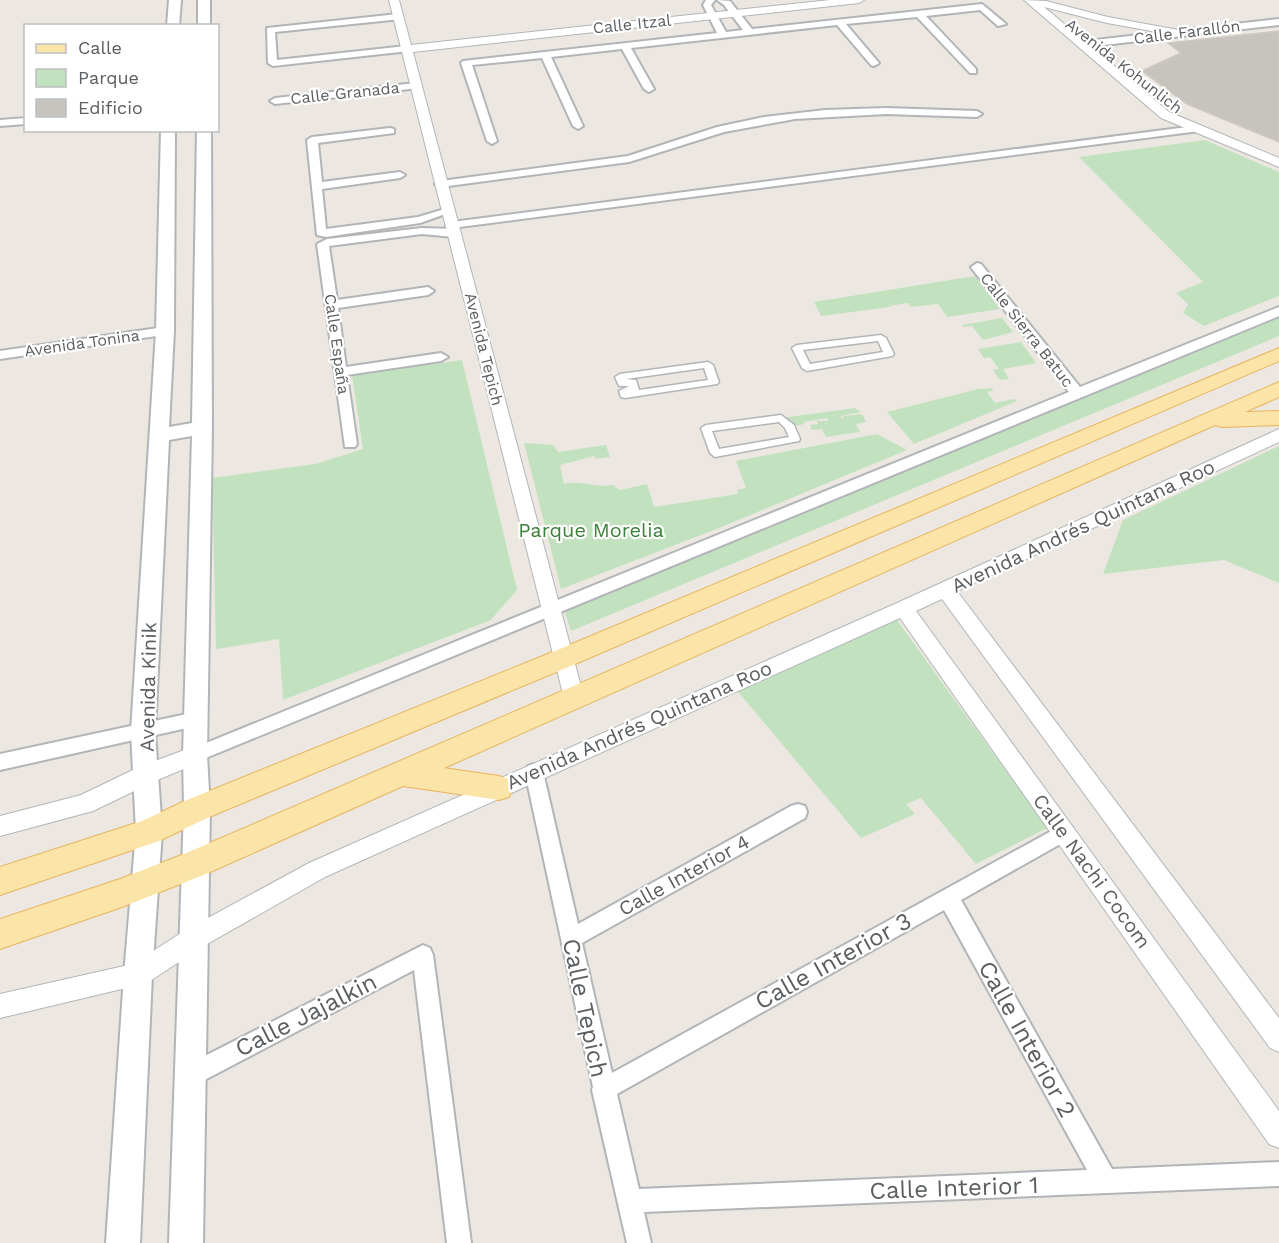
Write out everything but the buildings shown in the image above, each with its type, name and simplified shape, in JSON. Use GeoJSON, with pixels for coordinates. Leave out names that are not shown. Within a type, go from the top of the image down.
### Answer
{"type":"FeatureCollection","features":[{"type":"Feature","properties":{"kind":"main road"},"geometry":{"type":"LineString","coordinates":[[173,24],[175,0]]}},
{"type":"Feature","properties":{"kind":"main road"},"geometry":{"type":"LineString","coordinates":[[204,0],[204,24]]}},
{"type":"Feature","properties":{"kind":"main road","name":"Avenida Kinik"},"geometry":{"type":"LineString","coordinates":[[123,1243],[138,975],[149,832],[143,732],[165,331],[168,132]]}},
{"type":"Feature","properties":{"kind":"main road"},"geometry":{"type":"LineString","coordinates":[[186,1243],[197,809],[195,755],[202,428],[204,132]]}},
{"type":"Feature","properties":{"kind":"main road"},"geometry":{"type":"LineString","coordinates":[[168,183],[204,178]]}},
{"type":"Feature","properties":{"kind":"main road"},"geometry":{"type":"LineString","coordinates":[[0,881],[149,832],[197,809],[564,658],[1279,354]]}},
{"type":"Feature","properties":{"kind":"main road"},"geometry":{"type":"LineString","coordinates":[[0,934],[195,864],[1279,389]]}},
{"type":"Feature","properties":{"kind":"main road"},"geometry":{"type":"LineString","coordinates":[[1209,420],[1279,418]]}},
{"type":"Feature","properties":{"kind":"main road"},"geometry":{"type":"LineString","coordinates":[[160,435],[202,428]]}},
{"type":"Feature","properties":{"kind":"main road"},"geometry":{"type":"LineString","coordinates":[[403,774],[499,788]]}},
{"type":"Feature","properties":{"kind":"street","name":"Avenida Tepich"},"geometry":{"type":"LineString","coordinates":[[394,0],[398,17],[408,40],[416,86],[574,698]]}},
{"type":"Feature","properties":{"kind":"street","name":"Calle Itzal"},"geometry":{"type":"LineString","coordinates":[[614,15],[709,2],[753,0]]}},
{"type":"Feature","properties":{"kind":"street","name":"Calle Itzal"},"geometry":{"type":"LineString","coordinates":[[408,40],[713,16],[858,0]]}},
{"type":"Feature","properties":{"kind":"street"},"geometry":{"type":"LineString","coordinates":[[724,1],[750,33]]}},
{"type":"Feature","properties":{"kind":"street"},"geometry":{"type":"LineString","coordinates":[[709,2],[723,36]]}},
{"type":"Feature","properties":{"kind":"street"},"geometry":{"type":"LineString","coordinates":[[1037,2],[1107,20],[1180,33]]}},
{"type":"Feature","properties":{"kind":"street","name":"Avenida Kohunlich"},"geometry":{"type":"LineString","coordinates":[[1037,2],[1095,43],[1182,112],[1279,151]]}},
{"type":"Feature","properties":{"kind":"street","name":"Avenida Kohunlich"},"geometry":{"type":"LineString","coordinates":[[1037,2],[1165,115],[1279,163]]}},
{"type":"Feature","properties":{"kind":"street"},"geometry":{"type":"LineString","coordinates":[[492,141],[466,63],[982,7],[1001,24]]}},
{"type":"Feature","properties":{"kind":"street"},"geometry":{"type":"LineString","coordinates":[[919,14],[973,72]]}},
{"type":"Feature","properties":{"kind":"street"},"geometry":{"type":"LineString","coordinates":[[398,17],[270,30],[273,63],[408,40]]}},
{"type":"Feature","properties":{"kind":"street","name":"Calle Farallón"},"geometry":{"type":"LineString","coordinates":[[1095,43],[1279,22]]}},
{"type":"Feature","properties":{"kind":"street"},"geometry":{"type":"LineString","coordinates":[[840,23],[874,63]]}},
{"type":"Feature","properties":{"kind":"street"},"geometry":{"type":"LineString","coordinates":[[625,46],[649,89]]}},
{"type":"Feature","properties":{"kind":"street"},"geometry":{"type":"LineString","coordinates":[[546,55],[578,126]]}},
{"type":"Feature","properties":{"kind":"street","name":"Calle Granada"},"geometry":{"type":"LineString","coordinates":[[275,101],[416,86]]}},
{"type":"Feature","properties":{"kind":"street"},"geometry":{"type":"LineString","coordinates":[[441,184],[630,159],[659,151],[699,134],[736,125],[796,116],[844,111],[921,110],[977,114]]}},
{"type":"Feature","properties":{"kind":"street"},"geometry":{"type":"LineString","coordinates":[[0,123],[24,121]]}},
{"type":"Feature","properties":{"kind":"street"},"geometry":{"type":"LineString","coordinates":[[324,238],[422,231],[451,223],[1195,129]]}},
{"type":"Feature","properties":{"kind":"street","name":"Calle España"},"geometry":{"type":"LineString","coordinates":[[350,444],[312,140],[390,131]]}},
{"type":"Feature","properties":{"kind":"street"},"geometry":{"type":"LineString","coordinates":[[316,186],[400,176]]}},
{"type":"Feature","properties":{"kind":"street"},"geometry":{"type":"LineString","coordinates":[[344,236],[420,220],[451,223]]}},
{"type":"Feature","properties":{"kind":"street","name":"Calle Sierra Batuc"},"geometry":{"type":"LineString","coordinates":[[977,267],[1077,393]]}},
{"type":"Feature","properties":{"kind":"street"},"geometry":{"type":"LineString","coordinates":[[331,305],[428,291]]}},
{"type":"Feature","properties":{"kind":"street"},"geometry":{"type":"LineString","coordinates":[[0,826],[85,804],[147,774],[1279,311]]}},
{"type":"Feature","properties":{"kind":"street","name":"Avenida Tonina"},"geometry":{"type":"LineString","coordinates":[[0,355],[165,331]]}},
{"type":"Feature","properties":{"kind":"street"},"geometry":{"type":"LineString","coordinates":[[881,338],[889,354],[807,368],[797,348],[881,338]]}},
{"type":"Feature","properties":{"kind":"street"},"geometry":{"type":"LineString","coordinates":[[340,372],[441,357]]}},
{"type":"Feature","properties":{"kind":"street"},"geometry":{"type":"LineString","coordinates":[[708,365],[714,382],[625,395],[624,391],[635,389],[633,382],[622,384],[620,376],[708,365]]}},
{"type":"Feature","properties":{"kind":"street"},"geometry":{"type":"LineString","coordinates":[[781,418],[790,427],[795,440],[772,443],[715,453],[706,428],[781,418]]}},
{"type":"Feature","properties":{"kind":"street","name":"Avenida Andrés Quintana Roo"},"geometry":{"type":"LineString","coordinates":[[0,1006],[138,975],[193,939],[317,870],[904,608],[1279,435]]}},
{"type":"Feature","properties":{"kind":"street"},"geometry":{"type":"LineString","coordinates":[[945,589],[1279,1039]]}},
{"type":"Feature","properties":{"kind":"street","name":"Calle Nachi Cocom"},"geometry":{"type":"LineString","coordinates":[[904,608],[1279,1134]]}},
{"type":"Feature","properties":{"kind":"street"},"geometry":{"type":"LineString","coordinates":[[0,762],[196,720]]}},
{"type":"Feature","properties":{"kind":"street","name":"Calle Tepich"},"geometry":{"type":"LineString","coordinates":[[534,772],[603,1090],[639,1243]]}},
{"type":"Feature","properties":{"kind":"street","name":"Calle Interior 4"},"geometry":{"type":"LineString","coordinates":[[570,939],[798,812]]}},
{"type":"Feature","properties":{"kind":"street","name":"Calle Interior 3"},"geometry":{"type":"LineString","coordinates":[[603,1090],[1064,832]]}},
{"type":"Feature","properties":{"kind":"street","name":"Calle Interior 2"},"geometry":{"type":"LineString","coordinates":[[948,897],[1106,1181]]}},
{"type":"Feature","properties":{"kind":"street","name":"Calle Jajalkin"},"geometry":{"type":"LineString","coordinates":[[189,1076],[423,955],[459,1243]]}},
{"type":"Feature","properties":{"kind":"street","name":"Calle Interior 1"},"geometry":{"type":"LineString","coordinates":[[629,1202],[1279,1174]]}},
{"type":"Feature","properties":{"kind":"green space"},"geometry":{"type":"Polygon","coordinates":[[[1205,140],[1279,172],[1279,296],[1204,326],[1183,313],[1188,304],[1176,293],[1203,282],[1079,157],[1205,140]]]}},
{"type":"Feature","properties":{"kind":"green space"},"geometry":{"type":"Polygon","coordinates":[[[975,276],[1000,309],[947,317],[938,304],[911,307],[908,303],[821,316],[814,302],[975,276]]]}},
{"type":"Feature","properties":{"kind":"green space"},"geometry":{"type":"Polygon","coordinates":[[[1279,315],[1279,336],[571,631],[564,610],[931,456],[1176,359],[1279,315]]]}},
{"type":"Feature","properties":{"kind":"green space"},"geometry":{"type":"Polygon","coordinates":[[[1002,318],[1013,332],[983,340],[972,326],[962,325],[1002,318]]]}},
{"type":"Feature","properties":{"kind":"green space"},"geometry":{"type":"Polygon","coordinates":[[[1021,342],[1036,363],[1003,369],[1009,379],[1000,380],[993,370],[999,369],[990,357],[984,358],[978,349],[1021,342]]]}},
{"type":"Feature","properties":{"kind":"green space"},"geometry":{"type":"Polygon","coordinates":[[[462,360],[517,590],[491,620],[283,700],[279,639],[216,649],[212,478],[315,464],[363,449],[352,376],[462,360]]]}},
{"type":"Feature","properties":{"kind":"green space"},"geometry":{"type":"Polygon","coordinates":[[[992,388],[993,391],[987,392],[995,403],[1014,399],[1017,401],[914,444],[887,412],[978,389],[992,388]]]}},
{"type":"Feature","properties":{"kind":"green space"},"geometry":{"type":"Polygon","coordinates":[[[855,408],[861,412],[841,416],[842,419],[844,416],[862,414],[866,422],[856,424],[860,432],[826,437],[822,429],[812,430],[810,425],[818,424],[817,421],[828,421],[827,418],[790,427],[781,418],[855,408]]]}},
{"type":"Feature","properties":{"kind":"green space","name":"Parque Morelia"},"geometry":{"type":"Polygon","coordinates":[[[877,434],[907,450],[719,528],[561,589],[524,443],[553,445],[558,452],[606,445],[610,457],[595,459],[594,456],[560,465],[564,484],[613,485],[620,490],[647,484],[654,507],[738,494],[737,490],[746,488],[736,461],[877,434]]]}},
{"type":"Feature","properties":{"kind":"green space"},"geometry":{"type":"Polygon","coordinates":[[[1279,446],[1279,583],[1224,560],[1103,574],[1123,520],[1279,446]]]}},
{"type":"Feature","properties":{"kind":"green space"},"geometry":{"type":"Polygon","coordinates":[[[894,616],[1047,828],[976,864],[921,798],[906,804],[915,814],[861,838],[734,687],[894,616]]]}}]}
